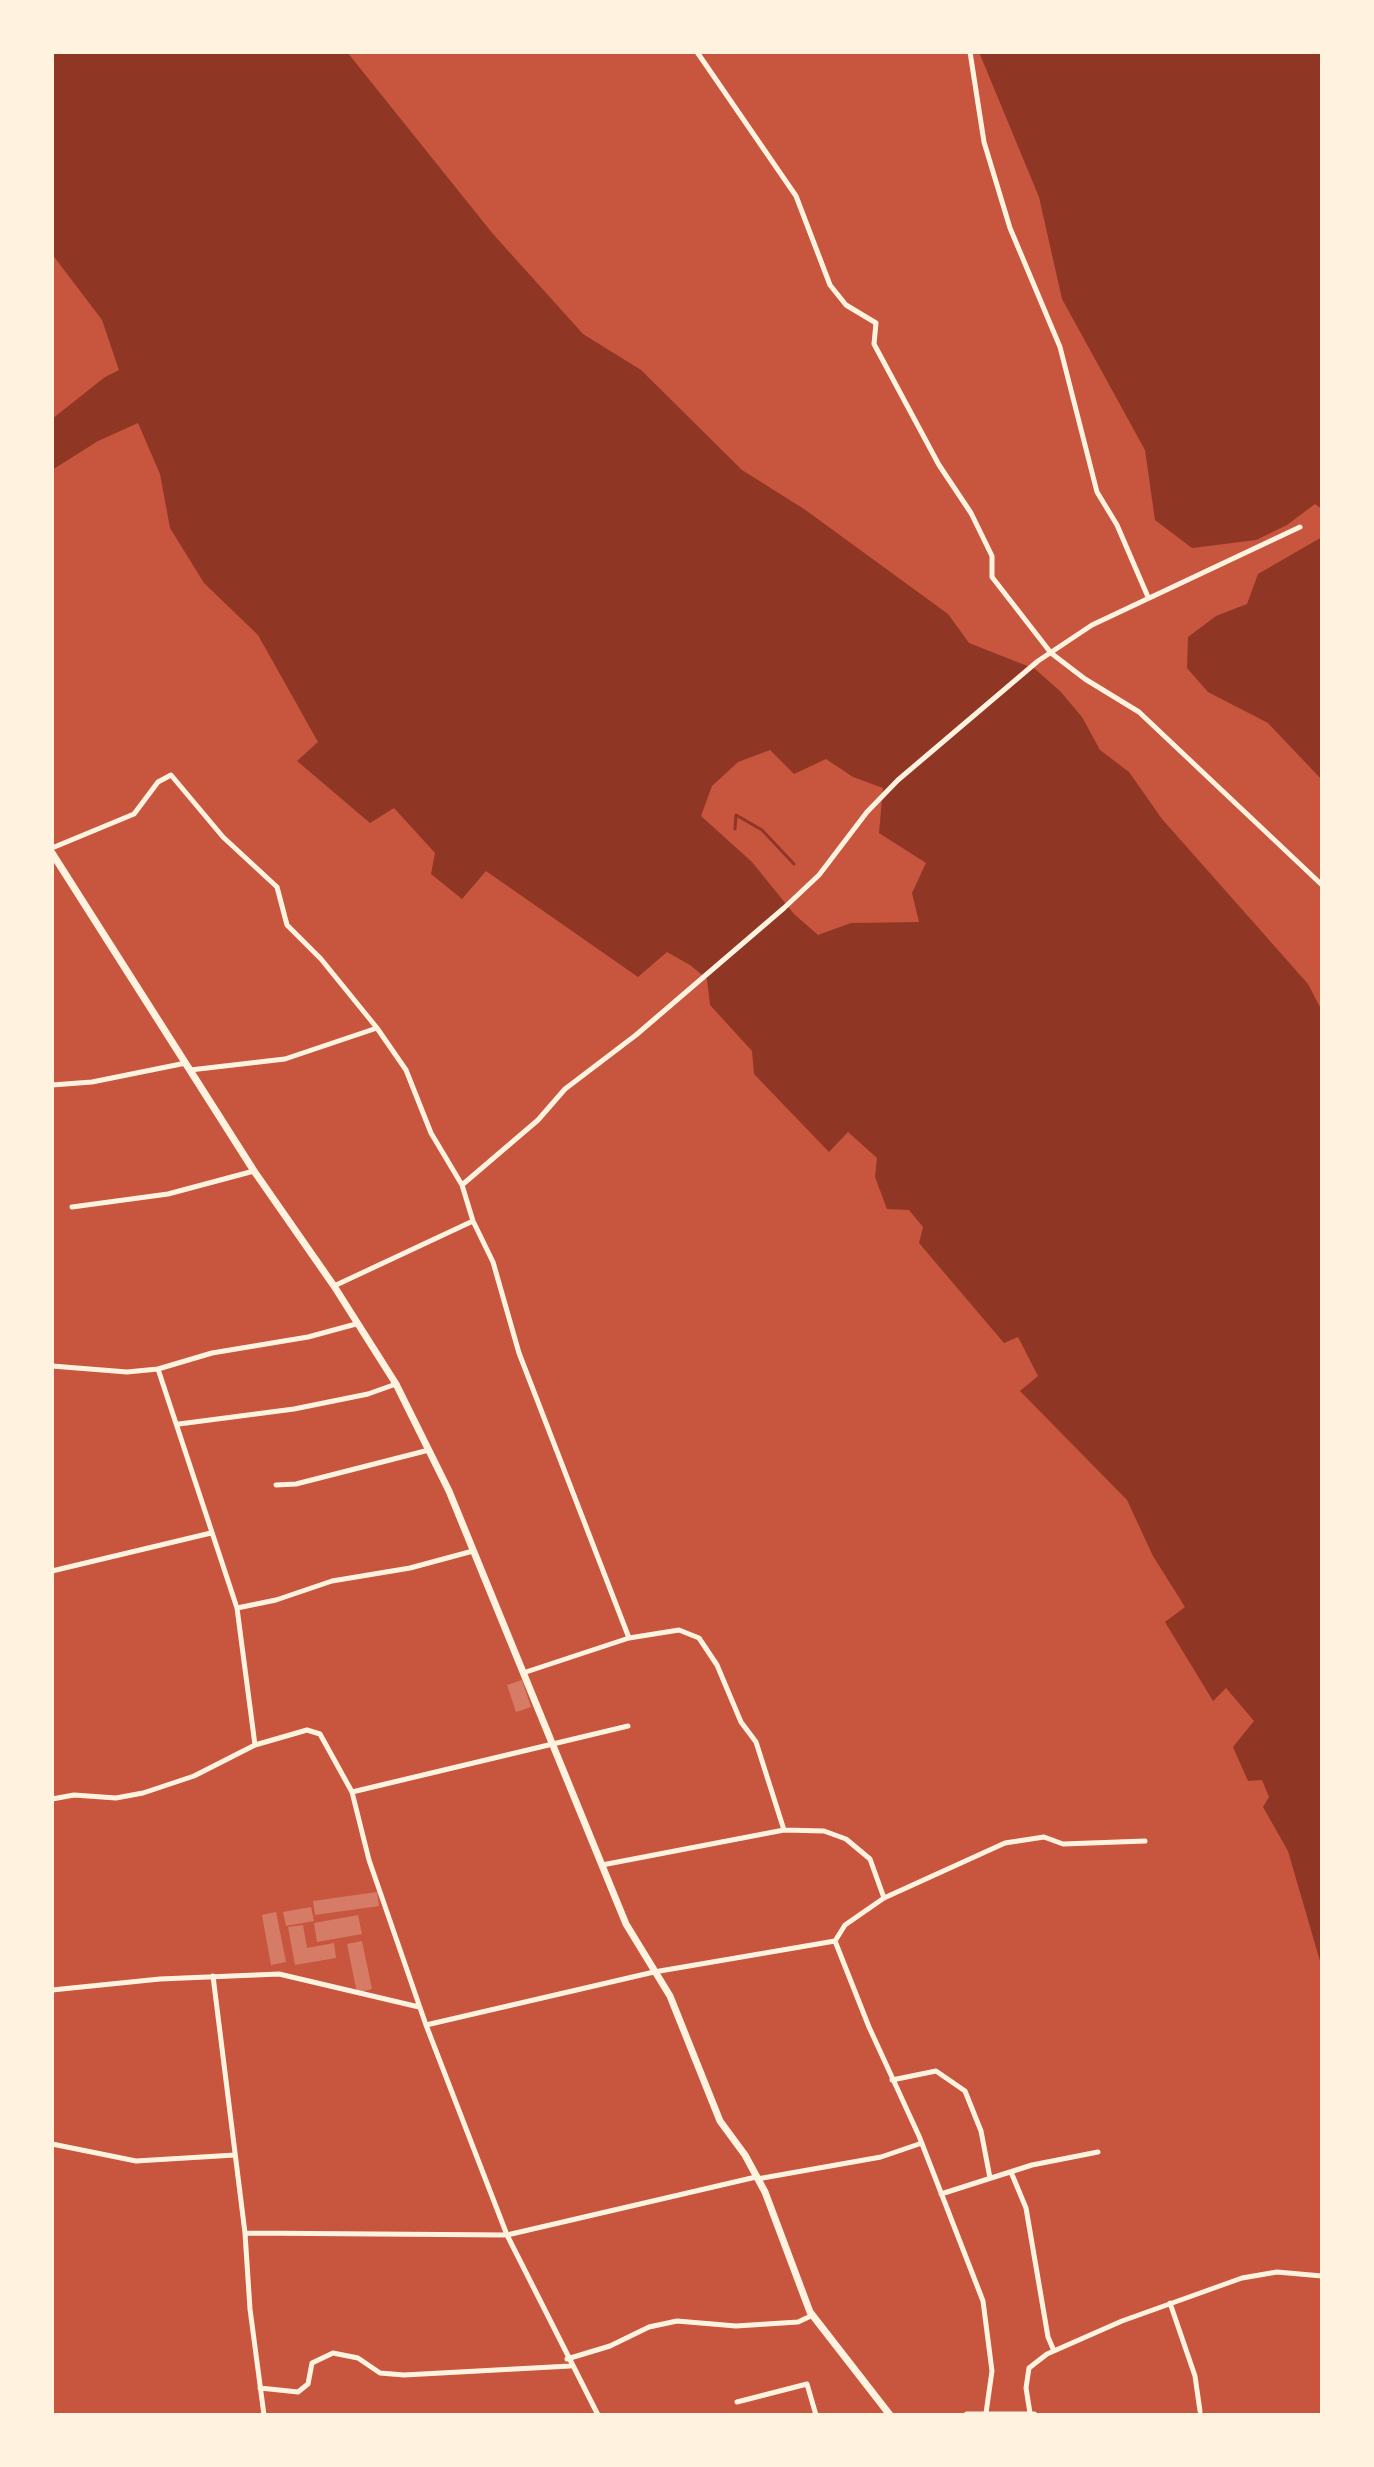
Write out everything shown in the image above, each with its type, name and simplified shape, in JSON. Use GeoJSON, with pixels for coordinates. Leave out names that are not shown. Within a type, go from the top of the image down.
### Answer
{"type":"FeatureCollection","features":[{"type":"Feature","properties":{"kind":"main road"},"geometry":{"type":"LineString","coordinates":[[52,850],[254,1171],[334,1286],[396,1384],[429,1450],[526,1672],[626,1924],[670,1996],[720,2121],[756,2178],[813,2315],[890,2415]]}},
{"type":"Feature","properties":{"kind":"main road"},"geometry":{"type":"LineString","coordinates":[[967,2415],[1032,2414]]}},
{"type":"Feature","properties":{"kind":"street"},"geometry":{"type":"LineString","coordinates":[[697,52],[796,196],[830,285],[846,305],[876,323],[874,344],[939,465],[971,513],[992,556],[992,577],[1051,653],[1085,679],[1139,712],[1322,885]]}},
{"type":"Feature","properties":{"kind":"street"},"geometry":{"type":"LineString","coordinates":[[970,52],[984,142],[1002,204],[1060,347],[1097,492],[1117,525],[1148,597]]}},
{"type":"Feature","properties":{"kind":"street"},"geometry":{"type":"LineString","coordinates":[[462,1185],[538,1120],[565,1089],[672,1005],[819,875],[867,812],[898,780],[1038,661],[1092,625],[1300,527]]}},
{"type":"Feature","properties":{"kind":"street"},"geometry":{"type":"LineString","coordinates":[[52,850],[134,814],[158,782],[171,775],[223,837],[277,887],[287,925],[321,959],[390,1042],[406,1070],[431,1133],[462,1185],[473,1221],[493,1262],[519,1353],[629,1638]]}},
{"type":"Feature","properties":{"kind":"street"},"geometry":{"type":"LineString","coordinates":[[52,1085],[188,1067],[285,1059],[377,1028]]}},
{"type":"Feature","properties":{"kind":"street"},"geometry":{"type":"LineString","coordinates":[[72,1207],[168,1194],[254,1171]]}},
{"type":"Feature","properties":{"kind":"street"},"geometry":{"type":"LineString","coordinates":[[334,1286],[473,1221]]}},
{"type":"Feature","properties":{"kind":"street"},"geometry":{"type":"LineString","coordinates":[[52,1366],[127,1372],[158,1369],[212,1353],[308,1337],[356,1324]]}},
{"type":"Feature","properties":{"kind":"street"},"geometry":{"type":"LineString","coordinates":[[158,1369],[179,1424],[237,1608],[255,1745]]}},
{"type":"Feature","properties":{"kind":"street"},"geometry":{"type":"LineString","coordinates":[[179,1424],[294,1409],[368,1394],[396,1384]]}},
{"type":"Feature","properties":{"kind":"street"},"geometry":{"type":"LineString","coordinates":[[276,1485],[296,1484],[429,1450]]}},
{"type":"Feature","properties":{"kind":"street"},"geometry":{"type":"LineString","coordinates":[[52,1571],[211,1533]]}},
{"type":"Feature","properties":{"kind":"street"},"geometry":{"type":"LineString","coordinates":[[237,1608],[332,1581],[410,1568],[473,1551]]}},
{"type":"Feature","properties":{"kind":"street"},"geometry":{"type":"LineString","coordinates":[[526,1672],[629,1638],[679,1630],[699,1638],[717,1665],[741,1722],[756,1742],[784,1830]]}},
{"type":"Feature","properties":{"kind":"street"},"geometry":{"type":"LineString","coordinates":[[352,1792],[628,1726]]}},
{"type":"Feature","properties":{"kind":"street"},"geometry":{"type":"LineString","coordinates":[[52,1799],[74,1795],[116,1798],[143,1793],[206,1771],[255,1745],[307,1730],[320,1734],[352,1792],[369,1860],[426,2025],[507,2235],[570,2366],[598,2415]]}},
{"type":"Feature","properties":{"kind":"street"},"geometry":{"type":"LineString","coordinates":[[602,1865],[784,1830],[824,1831],[846,1839],[870,1859],[884,1898]]}},
{"type":"Feature","properties":{"kind":"street"},"geometry":{"type":"LineString","coordinates":[[426,2025],[654,1972],[835,1941],[845,1925],[884,1898],[1005,1843],[1044,1837],[1063,1844],[1145,1841]]}},
{"type":"Feature","properties":{"kind":"street"},"geometry":{"type":"LineString","coordinates":[[835,1941],[892,2080],[922,2143],[983,2301],[992,2371],[986,2413]]}},
{"type":"Feature","properties":{"kind":"street"},"geometry":{"type":"LineString","coordinates":[[52,1990],[213,1976],[279,1974],[420,2007]]}},
{"type":"Feature","properties":{"kind":"street"},"geometry":{"type":"LineString","coordinates":[[213,1976],[264,2415]]}},
{"type":"Feature","properties":{"kind":"street"},"geometry":{"type":"LineString","coordinates":[[892,2080],[936,2071],[965,2091],[981,2131],[990,2178]]}},
{"type":"Feature","properties":{"kind":"street"},"geometry":{"type":"LineString","coordinates":[[245,2233],[507,2235],[756,2178],[881,2157],[922,2143]]}},
{"type":"Feature","properties":{"kind":"street"},"geometry":{"type":"LineString","coordinates":[[52,2144],[136,2161],[235,2155]]}},
{"type":"Feature","properties":{"kind":"street"},"geometry":{"type":"LineString","coordinates":[[941,2194],[1011,2172],[1098,2152]]}},
{"type":"Feature","properties":{"kind":"street"},"geometry":{"type":"LineString","coordinates":[[1011,2172],[1026,2208],[1048,2337],[1054,2351]]}},
{"type":"Feature","properties":{"kind":"street"},"geometry":{"type":"LineString","coordinates":[[1032,2414],[1026,2388],[1029,2368],[1054,2351],[1170,2303],[1242,2278],[1277,2272],[1322,2276]]}},
{"type":"Feature","properties":{"kind":"street"},"geometry":{"type":"LineString","coordinates":[[1170,2303],[1195,2376],[1200,2411]]}},
{"type":"Feature","properties":{"kind":"street"},"geometry":{"type":"LineString","coordinates":[[567,2359],[610,2346],[649,2327],[677,2321],[736,2326],[798,2322],[813,2315]]}},
{"type":"Feature","properties":{"kind":"street"},"geometry":{"type":"LineString","coordinates":[[260,2388],[298,2392],[308,2384],[312,2363],[333,2353],[358,2358],[380,2373],[404,2375],[570,2366]]}},
{"type":"Feature","properties":{"kind":"street"},"geometry":{"type":"LineString","coordinates":[[737,2402],[807,2384],[816,2415]]}},
{"type":"Feature","properties":{"kind":"shaded area"},"geometry":{"type":"Polygon","coordinates":[[[52,52],[347,52],[493,234],[583,334],[641,370],[742,470],[804,509],[948,614],[969,643],[1035,669],[1060,691],[1082,717],[1100,750],[1129,772],[1162,819],[1308,984],[1322,1011],[1322,1968],[1288,1851],[1263,1807],[1269,1797],[1262,1780],[1248,1781],[1233,1747],[1254,1721],[1226,1688],[1213,1701],[1165,1622],[1185,1607],[1153,1556],[1127,1500],[1020,1391],[1038,1376],[1018,1337],[1004,1343],[919,1243],[923,1227],[909,1210],[887,1209],[875,1177],[877,1158],[848,1132],[829,1152],[754,1074],[752,1051],[710,1005],[707,979],[690,965],[667,952],[638,977],[486,871],[462,899],[431,874],[435,853],[394,808],[370,823],[297,761],[318,742],[258,635],[204,583],[170,528],[160,474],[138,423],[98,441],[52,470],[52,419],[105,377],[119,370],[102,320],[52,254],[52,52]],[[770,750],[738,762],[712,786],[701,816],[752,862],[794,914],[818,935],[851,923],[919,922],[912,893],[926,863],[879,833],[883,788],[853,777],[826,759],[794,774],[770,750]]]}},
{"type":"Feature","properties":{"kind":"shaded area"},"geometry":{"type":"Polygon","coordinates":[[[979,52],[1322,52],[1322,509],[1315,504],[1287,525],[1256,540],[1192,548],[1155,520],[1145,450],[1062,299],[1039,197],[979,52]]]}},
{"type":"Feature","properties":{"kind":"shaded area"},"geometry":{"type":"Polygon","coordinates":[[[1322,537],[1322,780],[1268,723],[1208,692],[1187,668],[1188,637],[1216,616],[1247,604],[1258,574],[1322,537]]]}},
{"type":"Feature","properties":{"kind":"building"},"geometry":{"type":"Polygon","coordinates":[[[522,1680],[531,1707],[516,1712],[507,1685],[522,1680]]]}},
{"type":"Feature","properties":{"kind":"building"},"geometry":{"type":"Polygon","coordinates":[[[377,1892],[379,1906],[315,1915],[313,1901],[377,1892]]]}},
{"type":"Feature","properties":{"kind":"building"},"geometry":{"type":"Polygon","coordinates":[[[311,1907],[314,1921],[286,1926],[283,1912],[311,1907]]]}},
{"type":"Feature","properties":{"kind":"building"},"geometry":{"type":"Polygon","coordinates":[[[276,1912],[286,1962],[271,1965],[262,1915],[276,1912]]]}},
{"type":"Feature","properties":{"kind":"building"},"geometry":{"type":"Polygon","coordinates":[[[358,1915],[362,1934],[317,1942],[314,1923],[358,1915]]]}},
{"type":"Feature","properties":{"kind":"building"},"geometry":{"type":"Polygon","coordinates":[[[303,1925],[307,1948],[334,1943],[336,1958],[295,1965],[288,1927],[303,1925]]]}},
{"type":"Feature","properties":{"kind":"building"},"geometry":{"type":"Polygon","coordinates":[[[362,1941],[372,1989],[357,1993],[347,1944],[362,1941]]]}},
{"type":"Feature","properties":{"kind":"waterway"},"geometry":{"type":"LineString","coordinates":[[735,829],[736,815],[762,830],[794,864]]}}]}
